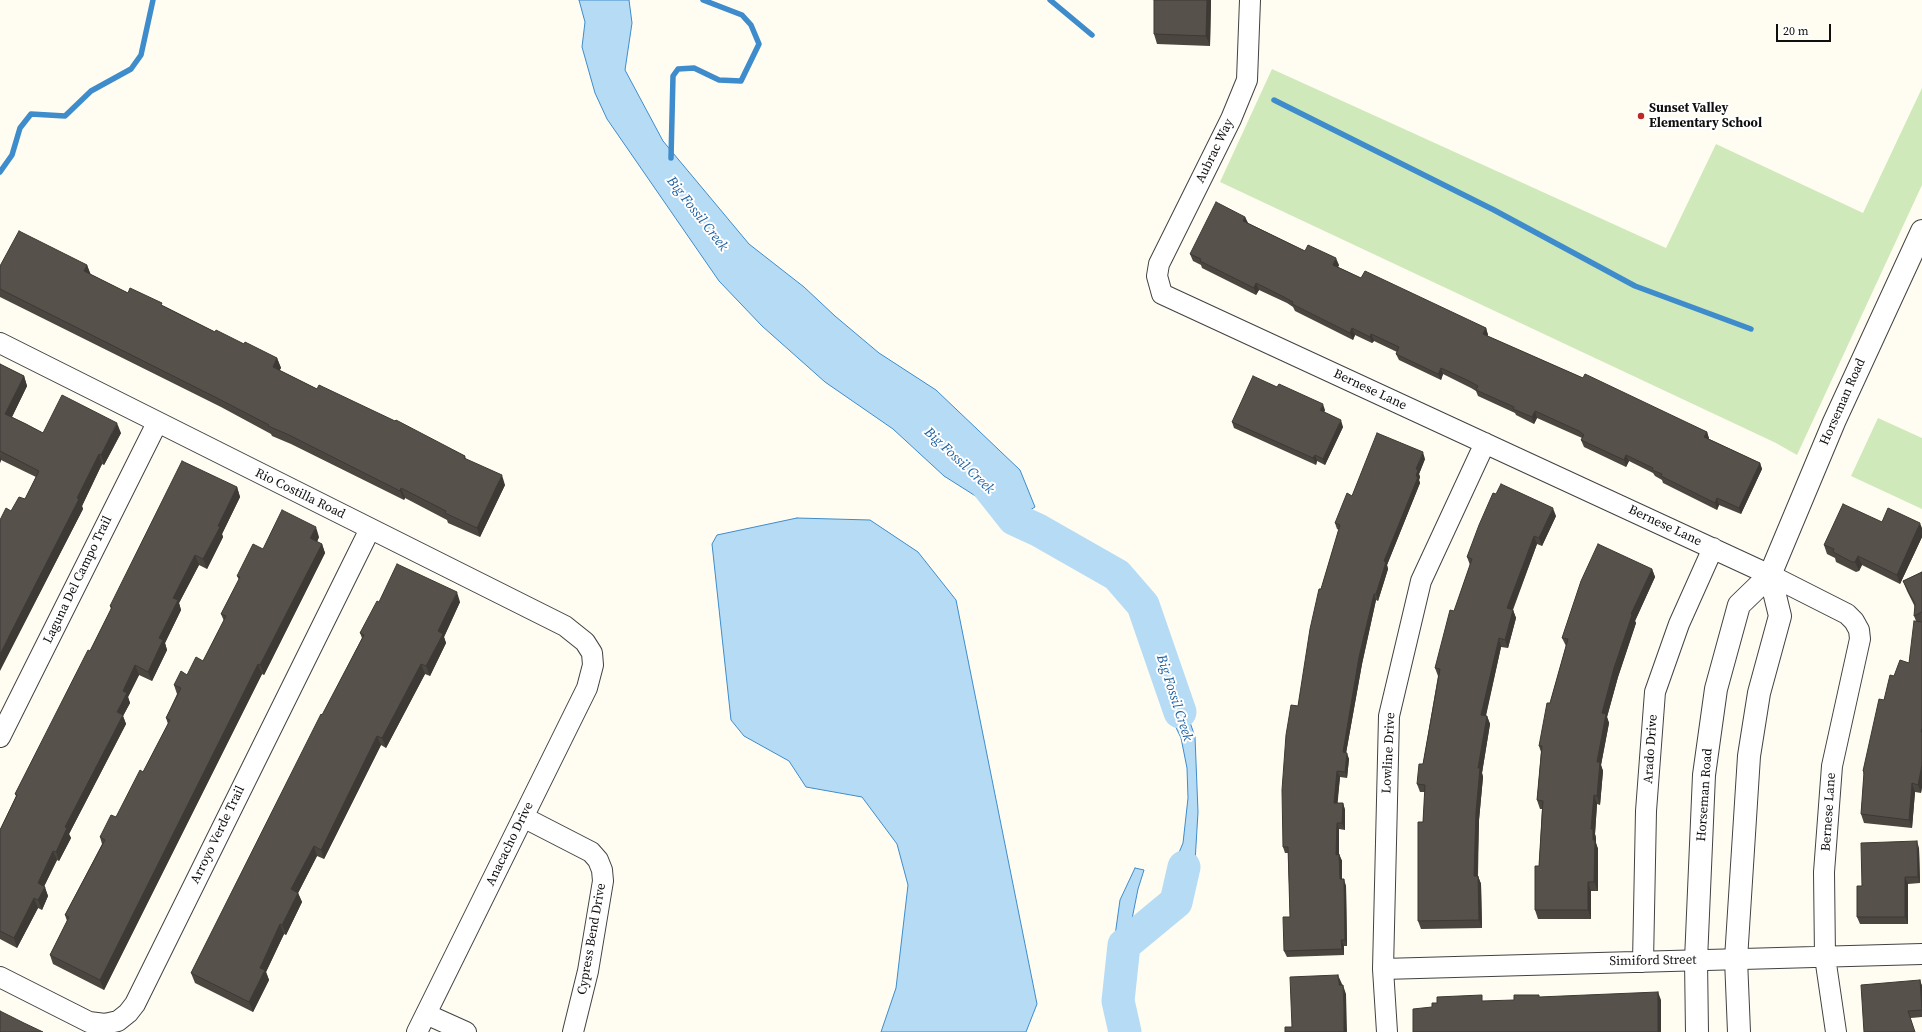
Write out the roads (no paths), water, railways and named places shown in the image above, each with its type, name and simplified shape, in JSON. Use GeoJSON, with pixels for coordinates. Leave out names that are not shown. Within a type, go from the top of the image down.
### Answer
{"type":"FeatureCollection","features":[{"type":"Feature","properties":{"kind":"street","name":"Aubrac Way"},"geometry":{"type":"LineString","coordinates":[[1162,294],[1157,276],[1159,264],[1231,119],[1247,80],[1250,0]]}},
{"type":"Feature","properties":{"kind":"street","name":"Horseman Road"},"geometry":{"type":"LineString","coordinates":[[1697,1032],[1696,960],[1704,775],[1716,690],[1739,605],[1770,575],[1834,422],[1922,231]]}},
{"type":"Feature","properties":{"kind":"street","name":"Bernese Lane"},"geometry":{"type":"LineString","coordinates":[[1162,294],[1770,575],[1847,614],[1856,625],[1860,639],[1832,766],[1824,872],[1825,957],[1836,1032]]}},
{"type":"Feature","properties":{"kind":"street","name":"Rio Costilla Road"},"geometry":{"type":"LineString","coordinates":[[0,343],[156,423],[565,626],[586,642],[592,653]]}},
{"type":"Feature","properties":{"kind":"street","name":"Laguna Del Campo Trail"},"geometry":{"type":"LineString","coordinates":[[0,737],[156,423]]}},
{"type":"Feature","properties":{"kind":"street","name":"Lowline Drive"},"geometry":{"type":"LineString","coordinates":[[1387,1032],[1383,969],[1389,716],[1421,581],[1485,443]]}},
{"type":"Feature","properties":{"kind":"street","name":"Arroyo Verde Trail"},"geometry":{"type":"LineString","coordinates":[[0,977],[88,1022],[105,1024],[118,1021],[128,1013],[135,1004],[370,529]]}},
{"type":"Feature","properties":{"kind":"street","name":"Arado Drive"},"geometry":{"type":"LineString","coordinates":[[1643,962],[1646,811],[1655,692],[1679,624],[1712,548]]}},
{"type":"Feature","properties":{"kind":"street"},"geometry":{"type":"LineString","coordinates":[[1739,1032],[1736,959],[1749,756],[1759,692],[1780,616],[1770,575]]}},
{"type":"Feature","properties":{"kind":"street","name":"Anacacho Drive"},"geometry":{"type":"LineString","coordinates":[[417,1032],[587,688],[592,675],[592,653]]}},
{"type":"Feature","properties":{"kind":"street","name":"Cypress Bend Drive"},"geometry":{"type":"LineString","coordinates":[[523,817],[591,852],[598,860],[602,870],[603,881],[588,971],[573,1032]]}},
{"type":"Feature","properties":{"kind":"street","name":"Simiford Street"},"geometry":{"type":"LineString","coordinates":[[1383,969],[1922,954]]}},
{"type":"Feature","properties":{"kind":"street"},"geometry":{"type":"LineString","coordinates":[[426,1014],[466,1032]]}},
{"type":"Feature","properties":{"kind":"water"},"geometry":{"type":"Polygon","coordinates":[[[579,0],[629,0],[632,23],[625,70],[663,141],[749,244],[804,287],[835,316],[879,353],[936,390],[1020,470],[1035,507],[1025,513],[985,502],[944,476],[893,429],[825,382],[762,326],[719,281],[607,119],[595,93],[582,47],[585,22],[579,0]]]}},
{"type":"Feature","properties":{"kind":"water"},"geometry":{"type":"Polygon","coordinates":[[[797,518],[870,520],[918,552],[956,600],[1037,1004],[1026,1032],[881,1032],[896,988],[908,885],[897,844],[862,797],[806,787],[789,761],[744,736],[731,720],[712,544],[717,535],[797,518]]]}},
{"type":"Feature","properties":{"kind":"water"},"geometry":{"type":"Polygon","coordinates":[[[1164,669],[1173,672],[1195,737],[1198,812],[1195,862],[1184,908],[1169,919],[1168,879],[1183,843],[1188,798],[1187,768],[1181,738],[1169,713],[1163,691],[1164,669]]]}},
{"type":"Feature","properties":{"kind":"water"},"geometry":{"type":"Polygon","coordinates":[[[1135,868],[1144,870],[1138,889],[1129,934],[1130,972],[1126,1004],[1131,1032],[1115,1032],[1113,950],[1120,900],[1135,868]]]}},
{"type":"Feature","properties":{"kind":"waterway"},"geometry":{"type":"LineString","coordinates":[[0,172],[12,155],[20,128],[31,114],[65,116],[91,91],[131,69],[141,55],[153,0]]}},
{"type":"Feature","properties":{"kind":"waterway"},"geometry":{"type":"LineString","coordinates":[[671,158],[673,76],[678,69],[694,68],[719,80],[741,81],[759,44],[751,25],[742,15],[703,0]]}},
{"type":"Feature","properties":{"kind":"waterway"},"geometry":{"type":"LineString","coordinates":[[1050,0],[1092,35]]}},
{"type":"Feature","properties":{"kind":"waterway"},"geometry":{"type":"LineString","coordinates":[[1274,100],[1494,210],[1635,286],[1751,329]]}},
{"type":"Feature","properties":{"kind":"waterway","name":"Big Fossil Creek"},"geometry":{"type":"LineString","coordinates":[[977,474],[1014,519],[1038,530],[1117,575],[1143,605],[1180,712]]}},
{"type":"Feature","properties":{"kind":"waterway","name":"Big Fossil Creek"},"geometry":{"type":"LineString","coordinates":[[1125,1032],[1118,1001],[1124,945],[1176,902],[1184,867]]}},
{"type":"Feature","properties":{"kind":"place","name":"Sunset Valley Elementary School"},"geometry":{"type":"Point","coordinates":[1641,116]}}]}
